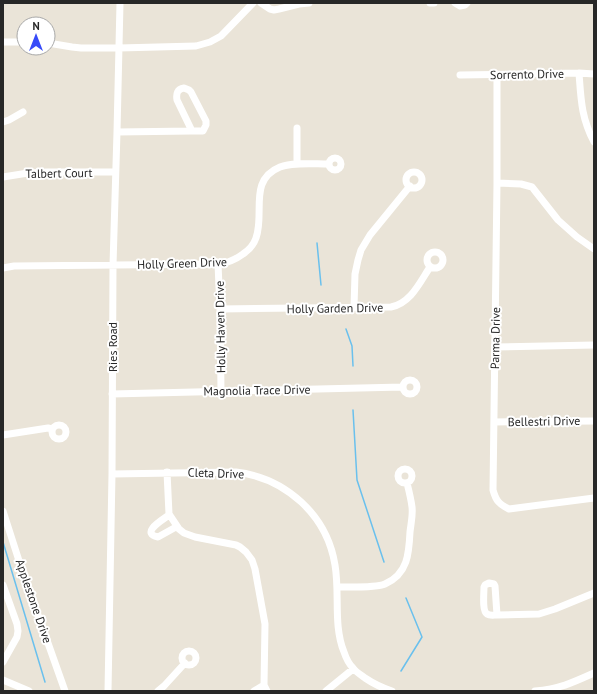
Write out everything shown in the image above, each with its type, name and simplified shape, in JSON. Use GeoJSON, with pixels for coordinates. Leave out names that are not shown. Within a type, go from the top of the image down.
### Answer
{"type":"FeatureCollection","features":[{"type":"Feature","properties":{"kind":"street","name":"Ries Road"},"geometry":{"type":"LineString","coordinates":[[108,691],[112,474],[113,265],[115,172],[118,132],[120,3]]}},
{"type":"Feature","properties":{"kind":"street"},"geometry":{"type":"LineString","coordinates":[[56,44],[72,47],[119,48],[196,46],[210,42],[221,36],[252,3]]}},
{"type":"Feature","properties":{"kind":"street"},"geometry":{"type":"LineString","coordinates":[[261,3],[274,10],[309,3]]}},
{"type":"Feature","properties":{"kind":"street"},"geometry":{"type":"LineString","coordinates":[[454,3],[460,6],[467,3]]}},
{"type":"Feature","properties":{"kind":"street"},"geometry":{"type":"LineString","coordinates":[[3,42],[16,42]]}},
{"type":"Feature","properties":{"kind":"street"},"geometry":{"type":"LineString","coordinates":[[579,73],[582,112],[594,142]]}},
{"type":"Feature","properties":{"kind":"street","name":"Parma Drive"},"geometry":{"type":"LineString","coordinates":[[497,74],[493,490],[496,498],[502,506],[509,509],[594,498]]}},
{"type":"Feature","properties":{"kind":"street","name":"Sorrento Drive"},"geometry":{"type":"LineString","coordinates":[[460,75],[594,74]]}},
{"type":"Feature","properties":{"kind":"street"},"geometry":{"type":"LineString","coordinates":[[118,132],[192,131],[203,130],[206,125],[206,121],[191,92],[187,89],[182,89],[177,92],[177,100],[192,131]]}},
{"type":"Feature","properties":{"kind":"street"},"geometry":{"type":"LineString","coordinates":[[3,122],[23,112]]}},
{"type":"Feature","properties":{"kind":"street"},"geometry":{"type":"LineString","coordinates":[[297,128],[298,164]]}},
{"type":"Feature","properties":{"kind":"street","name":"Holly Green Drive"},"geometry":{"type":"LineString","coordinates":[[4,267],[218,264],[230,262],[246,252],[254,243],[258,226],[259,193],[264,180],[270,174],[280,167],[292,164],[328,164]]}},
{"type":"Feature","properties":{"kind":"street","name":"Talbert Court"},"geometry":{"type":"LineString","coordinates":[[3,177],[47,172],[115,172]]}},
{"type":"Feature","properties":{"kind":"street"},"geometry":{"type":"LineString","coordinates":[[497,183],[521,184],[532,187],[558,220],[577,237],[594,249]]}},
{"type":"Feature","properties":{"kind":"street"},"geometry":{"type":"LineString","coordinates":[[354,307],[355,274],[361,250],[370,235],[410,186]]}},
{"type":"Feature","properties":{"kind":"street","name":"Holly Haven Drive"},"geometry":{"type":"LineString","coordinates":[[218,264],[221,391]]}},
{"type":"Feature","properties":{"kind":"street","name":"Holly Garden Drive"},"geometry":{"type":"LineString","coordinates":[[220,310],[397,306],[412,295],[430,267]]}},
{"type":"Feature","properties":{"kind":"street"},"geometry":{"type":"LineString","coordinates":[[495,346],[594,345]]}},
{"type":"Feature","properties":{"kind":"street","name":"Magnolia Trace Drive"},"geometry":{"type":"LineString","coordinates":[[112,394],[403,387]]}},
{"type":"Feature","properties":{"kind":"street","name":"Bellestri Drive"},"geometry":{"type":"LineString","coordinates":[[494,422],[594,421]]}},
{"type":"Feature","properties":{"kind":"street"},"geometry":{"type":"LineString","coordinates":[[3,435],[52,428]]}},
{"type":"Feature","properties":{"kind":"street"},"geometry":{"type":"LineString","coordinates":[[167,472],[170,515],[176,527],[189,535],[236,545],[246,552],[252,560],[264,615],[266,688],[254,691]]}},
{"type":"Feature","properties":{"kind":"street","name":"Cleta Drive"},"geometry":{"type":"LineString","coordinates":[[112,474],[167,472],[245,473],[264,479],[288,491],[303,503],[318,520],[333,555],[340,642],[353,669]]}},
{"type":"Feature","properties":{"kind":"street"},"geometry":{"type":"LineString","coordinates":[[336,587],[380,586],[389,582],[402,570],[409,551],[412,512],[411,499],[406,483]]}},
{"type":"Feature","properties":{"kind":"street","name":"Applestone Drive"},"geometry":{"type":"LineString","coordinates":[[3,511],[21,567],[65,691]]}},
{"type":"Feature","properties":{"kind":"street"},"geometry":{"type":"LineString","coordinates":[[170,515],[153,527],[151,532],[155,537],[158,537],[176,527]]}},
{"type":"Feature","properties":{"kind":"street"},"geometry":{"type":"LineString","coordinates":[[3,585],[17,624],[18,631],[17,637],[3,662]]}},
{"type":"Feature","properties":{"kind":"street"},"geometry":{"type":"LineString","coordinates":[[497,615],[539,614],[556,609],[594,593]]}},
{"type":"Feature","properties":{"kind":"street"},"geometry":{"type":"LineString","coordinates":[[158,691],[185,663]]}},
{"type":"Feature","properties":{"kind":"street"},"geometry":{"type":"LineString","coordinates":[[326,691],[353,669],[377,686],[392,691]]}},
{"type":"Feature","properties":{"kind":"street"},"geometry":{"type":"LineString","coordinates":[[535,691],[566,686],[594,673]]}},
{"type":"Feature","properties":{"kind":"street"},"geometry":{"type":"LineString","coordinates":[[3,680],[29,691]]}},
{"type":"Feature","properties":{"kind":"waterway"},"geometry":{"type":"LineString","coordinates":[[317,243],[321,285]]}},
{"type":"Feature","properties":{"kind":"waterway"},"geometry":{"type":"LineString","coordinates":[[346,329],[352,346],[353,366]]}},
{"type":"Feature","properties":{"kind":"waterway"},"geometry":{"type":"LineString","coordinates":[[353,410],[357,480],[384,562]]}},
{"type":"Feature","properties":{"kind":"waterway"},"geometry":{"type":"LineString","coordinates":[[3,542],[45,682]]}},
{"type":"Feature","properties":{"kind":"waterway"},"geometry":{"type":"LineString","coordinates":[[401,671],[422,637],[406,598]]}}]}
